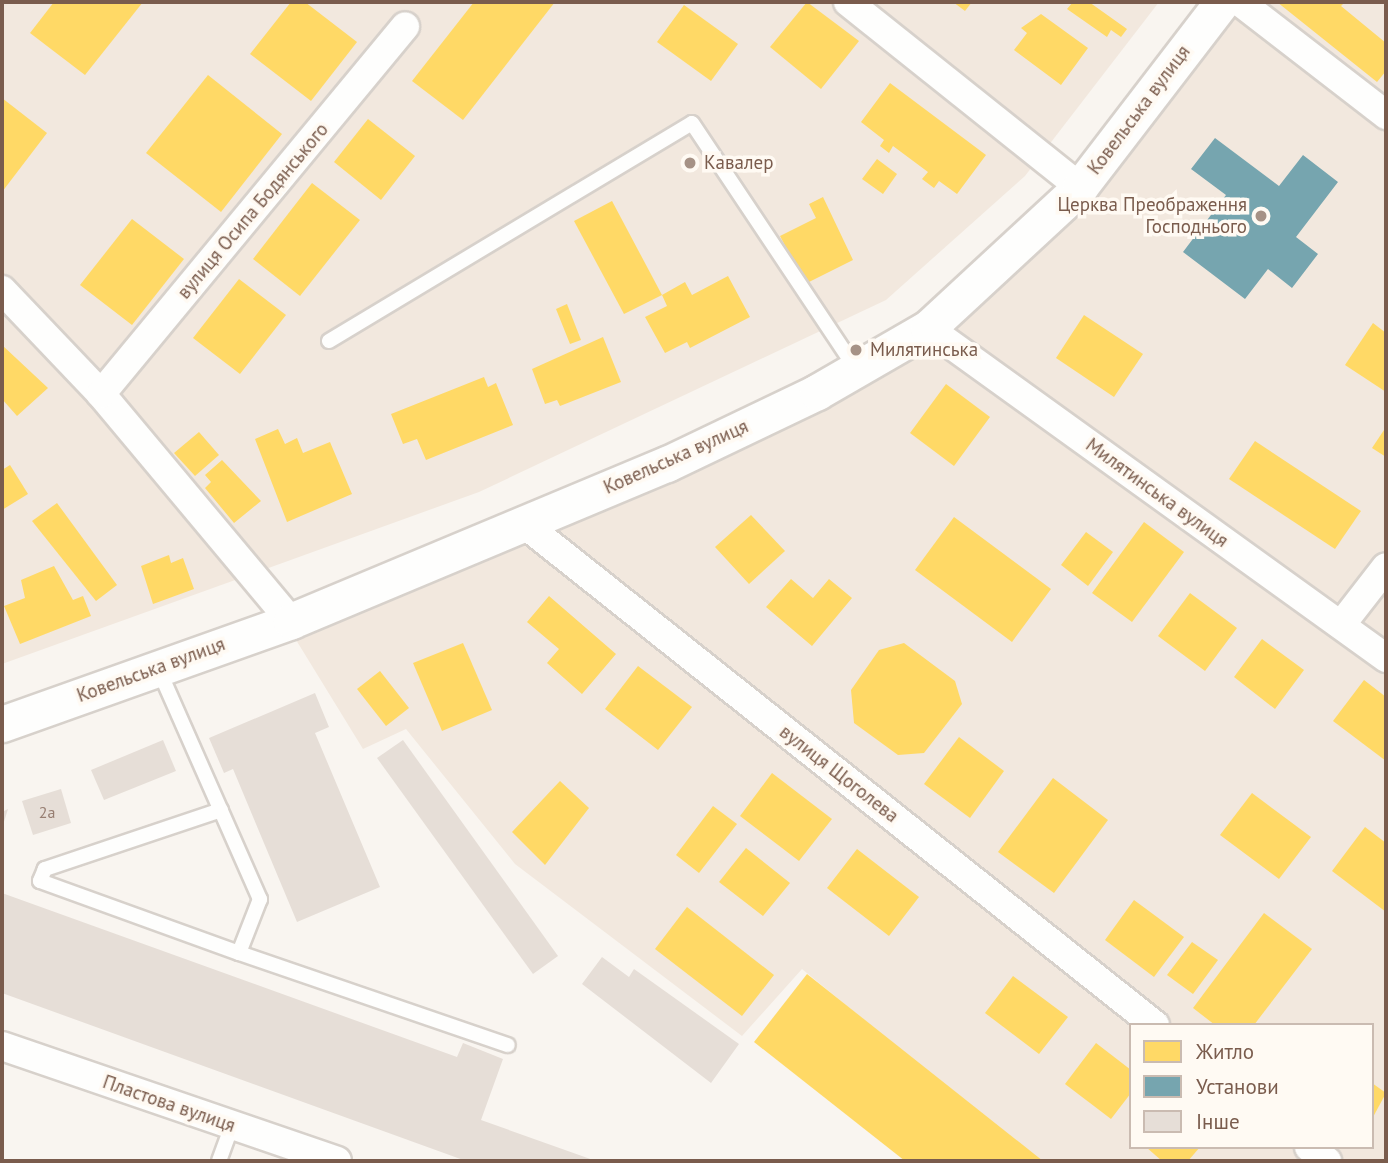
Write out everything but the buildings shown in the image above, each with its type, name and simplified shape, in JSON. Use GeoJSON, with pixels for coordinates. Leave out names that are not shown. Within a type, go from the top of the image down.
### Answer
{"type":"FeatureCollection","features":[{"type":"Feature","properties":{"kind":"street"},"geometry":{"type":"LineString","coordinates":[[848,2],[1080,187]]}},
{"type":"Feature","properties":{"kind":"street","name":"Ковельська вулиця"},"geometry":{"type":"LineString","coordinates":[[2,724],[291,621],[667,464],[857,370],[928,328],[1080,187],[1222,2]]}},
{"type":"Feature","properties":{"kind":"street"},"geometry":{"type":"LineString","coordinates":[[1240,2],[1386,115]]}},
{"type":"Feature","properties":{"kind":"street","name":"вулиця Осипа Бодянського"},"geometry":{"type":"LineString","coordinates":[[100,394],[404,27]]}},
{"type":"Feature","properties":{"kind":"street"},"geometry":{"type":"LineString","coordinates":[[2,290],[100,394],[291,621]]}},
{"type":"Feature","properties":{"kind":"street","name":"Милятинська вулиця"},"geometry":{"type":"LineString","coordinates":[[928,328],[1386,658]]}},
{"type":"Feature","properties":{"kind":"street","name":"вулиця Щоголева"},"geometry":{"type":"LineString","coordinates":[[523,523],[1152,1023]]}},
{"type":"Feature","properties":{"kind":"street"},"geometry":{"type":"LineString","coordinates":[[1341,625],[1386,567]]}},
{"type":"Feature","properties":{"kind":"street","name":"Пластова вулиця"},"geometry":{"type":"LineString","coordinates":[[2,1046],[337,1161]]}},
{"type":"Feature","properties":{"kind":"street"},"geometry":{"type":"LineString","coordinates":[[1311,1149],[1326,1161]]}},
{"type":"Feature","properties":{"kind":"lane"},"geometry":{"type":"LineString","coordinates":[[329,341],[692,123],[857,370]]}},
{"type":"Feature","properties":{"kind":"lane"},"geometry":{"type":"LineString","coordinates":[[158,668],[260,899],[239,953]]}},
{"type":"Feature","properties":{"kind":"lane"},"geometry":{"type":"LineString","coordinates":[[221,810],[45,869],[40,881],[239,953],[508,1045]]}},
{"type":"Feature","properties":{"kind":"lane"},"geometry":{"type":"LineString","coordinates":[[219,1161],[232,1125]]}},
{"type":"Feature","properties":{"kind":"shaded area"},"geometry":{"type":"Polygon","coordinates":[[[2,2],[1159,2],[1025,176],[886,300],[479,492],[2,664],[2,2]]]}},
{"type":"Feature","properties":{"kind":"shaded area"},"geometry":{"type":"Polygon","coordinates":[[[1235,2],[1386,2],[1386,1161],[1036,1161],[802,969],[742,1036],[515,864],[406,729],[363,749],[293,635],[899,358],[1235,2]]]}},
{"type":"Feature","properties":{"kind":"place","name":"Кавалер"},"geometry":{"type":"Point","coordinates":[690,163]}},
{"type":"Feature","properties":{"kind":"place","name":"Церква Преображення Господнього"},"geometry":{"type":"Point","coordinates":[1261,216]}},
{"type":"Feature","properties":{"kind":"place","name":"Милятинська"},"geometry":{"type":"Point","coordinates":[856,350]}}]}
